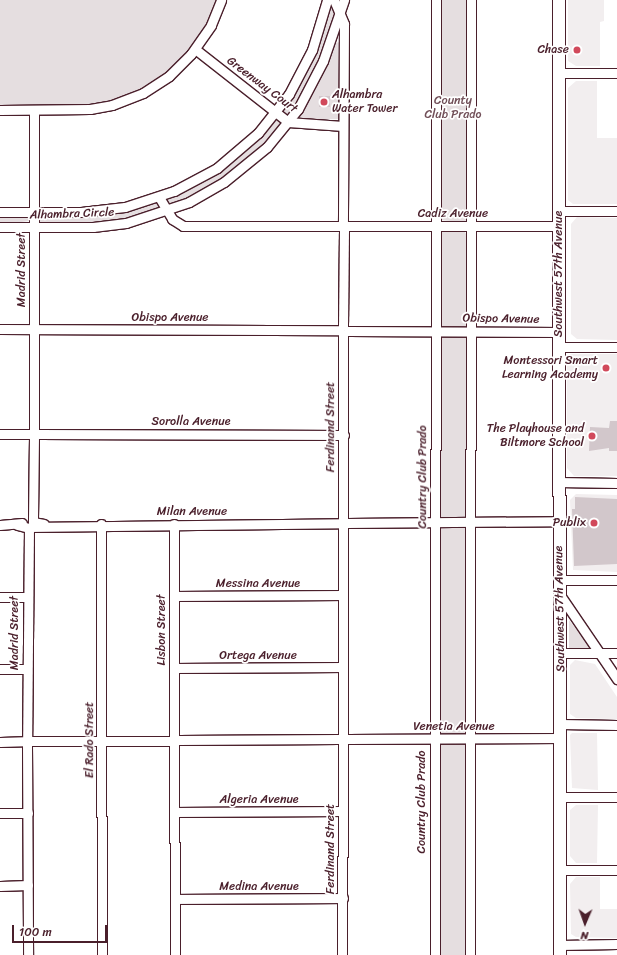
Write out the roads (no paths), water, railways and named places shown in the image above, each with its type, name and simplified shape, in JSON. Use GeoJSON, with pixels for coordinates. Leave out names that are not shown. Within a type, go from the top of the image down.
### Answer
{"type":"FeatureCollection","features":[{"type":"Feature","properties":{"kind":"main road","name":"Southwest 57th Avenue"},"geometry":{"type":"LineString","coordinates":[[559,0],[558,482],[561,724],[560,950]]}},
{"type":"Feature","properties":{"kind":"street"},"geometry":{"type":"LineString","coordinates":[[0,110],[90,109],[125,100],[166,79],[195,49],[213,22],[221,0]]}},
{"type":"Feature","properties":{"kind":"street","name":"Alhambra Circle"},"geometry":{"type":"LineString","coordinates":[[0,212],[100,211],[159,197],[191,183],[228,160],[276,112],[306,63],[327,0]]}},
{"type":"Feature","properties":{"kind":"street"},"geometry":{"type":"LineString","coordinates":[[334,0],[341,16]]}},
{"type":"Feature","properties":{"kind":"street","name":"Alhambra Circle"},"geometry":{"type":"LineString","coordinates":[[0,227],[108,226],[167,210],[224,182],[263,150],[288,122],[317,76],[341,16],[344,0]]}},
{"type":"Feature","properties":{"kind":"street","name":"Country Club Prado"},"geometry":{"type":"LineString","coordinates":[[434,955],[434,331],[436,0]]}},
{"type":"Feature","properties":{"kind":"street"},"geometry":{"type":"LineString","coordinates":[[470,955],[471,0]]}},
{"type":"Feature","properties":{"kind":"street","name":"Ferdinand Street"},"geometry":{"type":"LineString","coordinates":[[341,16],[344,28],[342,955]]}},
{"type":"Feature","properties":{"kind":"street","name":"Greenway Court"},"geometry":{"type":"LineString","coordinates":[[195,49],[288,122],[343,126]]}},
{"type":"Feature","properties":{"kind":"street"},"geometry":{"type":"LineString","coordinates":[[559,72],[617,73]]}},
{"type":"Feature","properties":{"kind":"street","name":"Madrid Street"},"geometry":{"type":"LineString","coordinates":[[28,955],[27,669],[34,434],[34,110]]}},
{"type":"Feature","properties":{"kind":"street","name":"Cadiz Avenue"},"geometry":{"type":"LineString","coordinates":[[159,197],[174,221],[185,226],[559,226]]}},
{"type":"Feature","properties":{"kind":"street"},"geometry":{"type":"LineString","coordinates":[[559,211],[617,211]]}},
{"type":"Feature","properties":{"kind":"street","name":"Obispo Avenue"},"geometry":{"type":"LineString","coordinates":[[0,329],[559,332]]}},
{"type":"Feature","properties":{"kind":"street"},"geometry":{"type":"LineString","coordinates":[[559,347],[617,347]]}},
{"type":"Feature","properties":{"kind":"street","name":"Sorolla Avenue"},"geometry":{"type":"LineString","coordinates":[[0,434],[344,435]]}},
{"type":"Feature","properties":{"kind":"street"},"geometry":{"type":"LineString","coordinates":[[558,482],[617,483]]}},
{"type":"Feature","properties":{"kind":"street","name":"Milan Avenue"},"geometry":{"type":"LineString","coordinates":[[0,525],[559,521]]}},
{"type":"Feature","properties":{"kind":"street","name":"El Rado Street"},"geometry":{"type":"LineString","coordinates":[[101,524],[102,955]]}},
{"type":"Feature","properties":{"kind":"street","name":"Lisbon Street"},"geometry":{"type":"LineString","coordinates":[[174,524],[175,955]]}},
{"type":"Feature","properties":{"kind":"street"},"geometry":{"type":"LineString","coordinates":[[560,580],[617,580]]}},
{"type":"Feature","properties":{"kind":"street","name":"Messina Avenue"},"geometry":{"type":"LineString","coordinates":[[174,596],[343,595]]}},
{"type":"Feature","properties":{"kind":"street"},"geometry":{"type":"LineString","coordinates":[[560,595],[617,679]]}},
{"type":"Feature","properties":{"kind":"street"},"geometry":{"type":"LineString","coordinates":[[0,597],[28,597]]}},
{"type":"Feature","properties":{"kind":"street"},"geometry":{"type":"LineString","coordinates":[[560,653],[598,653],[617,655],[611,671]]}},
{"type":"Feature","properties":{"kind":"street","name":"Ortega Avenue"},"geometry":{"type":"LineString","coordinates":[[174,668],[343,667]]}},
{"type":"Feature","properties":{"kind":"street"},"geometry":{"type":"LineString","coordinates":[[0,669],[27,669]]}},
{"type":"Feature","properties":{"kind":"street"},"geometry":{"type":"LineString","coordinates":[[561,724],[617,725]]}},
{"type":"Feature","properties":{"kind":"street","name":"Venetia Avenue"},"geometry":{"type":"LineString","coordinates":[[0,742],[561,738]]}},
{"type":"Feature","properties":{"kind":"street"},"geometry":{"type":"LineString","coordinates":[[560,797],[617,797]]}},
{"type":"Feature","properties":{"kind":"street","name":"Algeria Avenue"},"geometry":{"type":"LineString","coordinates":[[174,812],[343,811]]}},
{"type":"Feature","properties":{"kind":"street"},"geometry":{"type":"LineString","coordinates":[[0,813],[28,813]]}},
{"type":"Feature","properties":{"kind":"street"},"geometry":{"type":"LineString","coordinates":[[560,870],[617,870]]}},
{"type":"Feature","properties":{"kind":"street"},"geometry":{"type":"LineString","coordinates":[[0,886],[28,885]]}},
{"type":"Feature","properties":{"kind":"street","name":"Medina Avenue"},"geometry":{"type":"LineString","coordinates":[[175,899],[343,898]]}},
{"type":"Feature","properties":{"kind":"street"},"geometry":{"type":"LineString","coordinates":[[560,950],[617,944]]}},
{"type":"Feature","properties":{"kind":"place","name":"Chase"},"geometry":{"type":"Point","coordinates":[577,50]}},
{"type":"Feature","properties":{"kind":"place","name":"Alhambra Water Tower"},"geometry":{"type":"Point","coordinates":[324,102]}},
{"type":"Feature","properties":{"kind":"place","name":"Montessori Smart Learning Academy"},"geometry":{"type":"Point","coordinates":[606,368]}},
{"type":"Feature","properties":{"kind":"place","name":"The Playhouse and Biltmore School"},"geometry":{"type":"Point","coordinates":[592,436]}},
{"type":"Feature","properties":{"kind":"place","name":"Publix"},"geometry":{"type":"Point","coordinates":[594,523]}},
{"type":"Feature","properties":{"kind":"park label","name":"County Club Prado"},"geometry":{"type":"Point","coordinates":[453,108]}}]}
